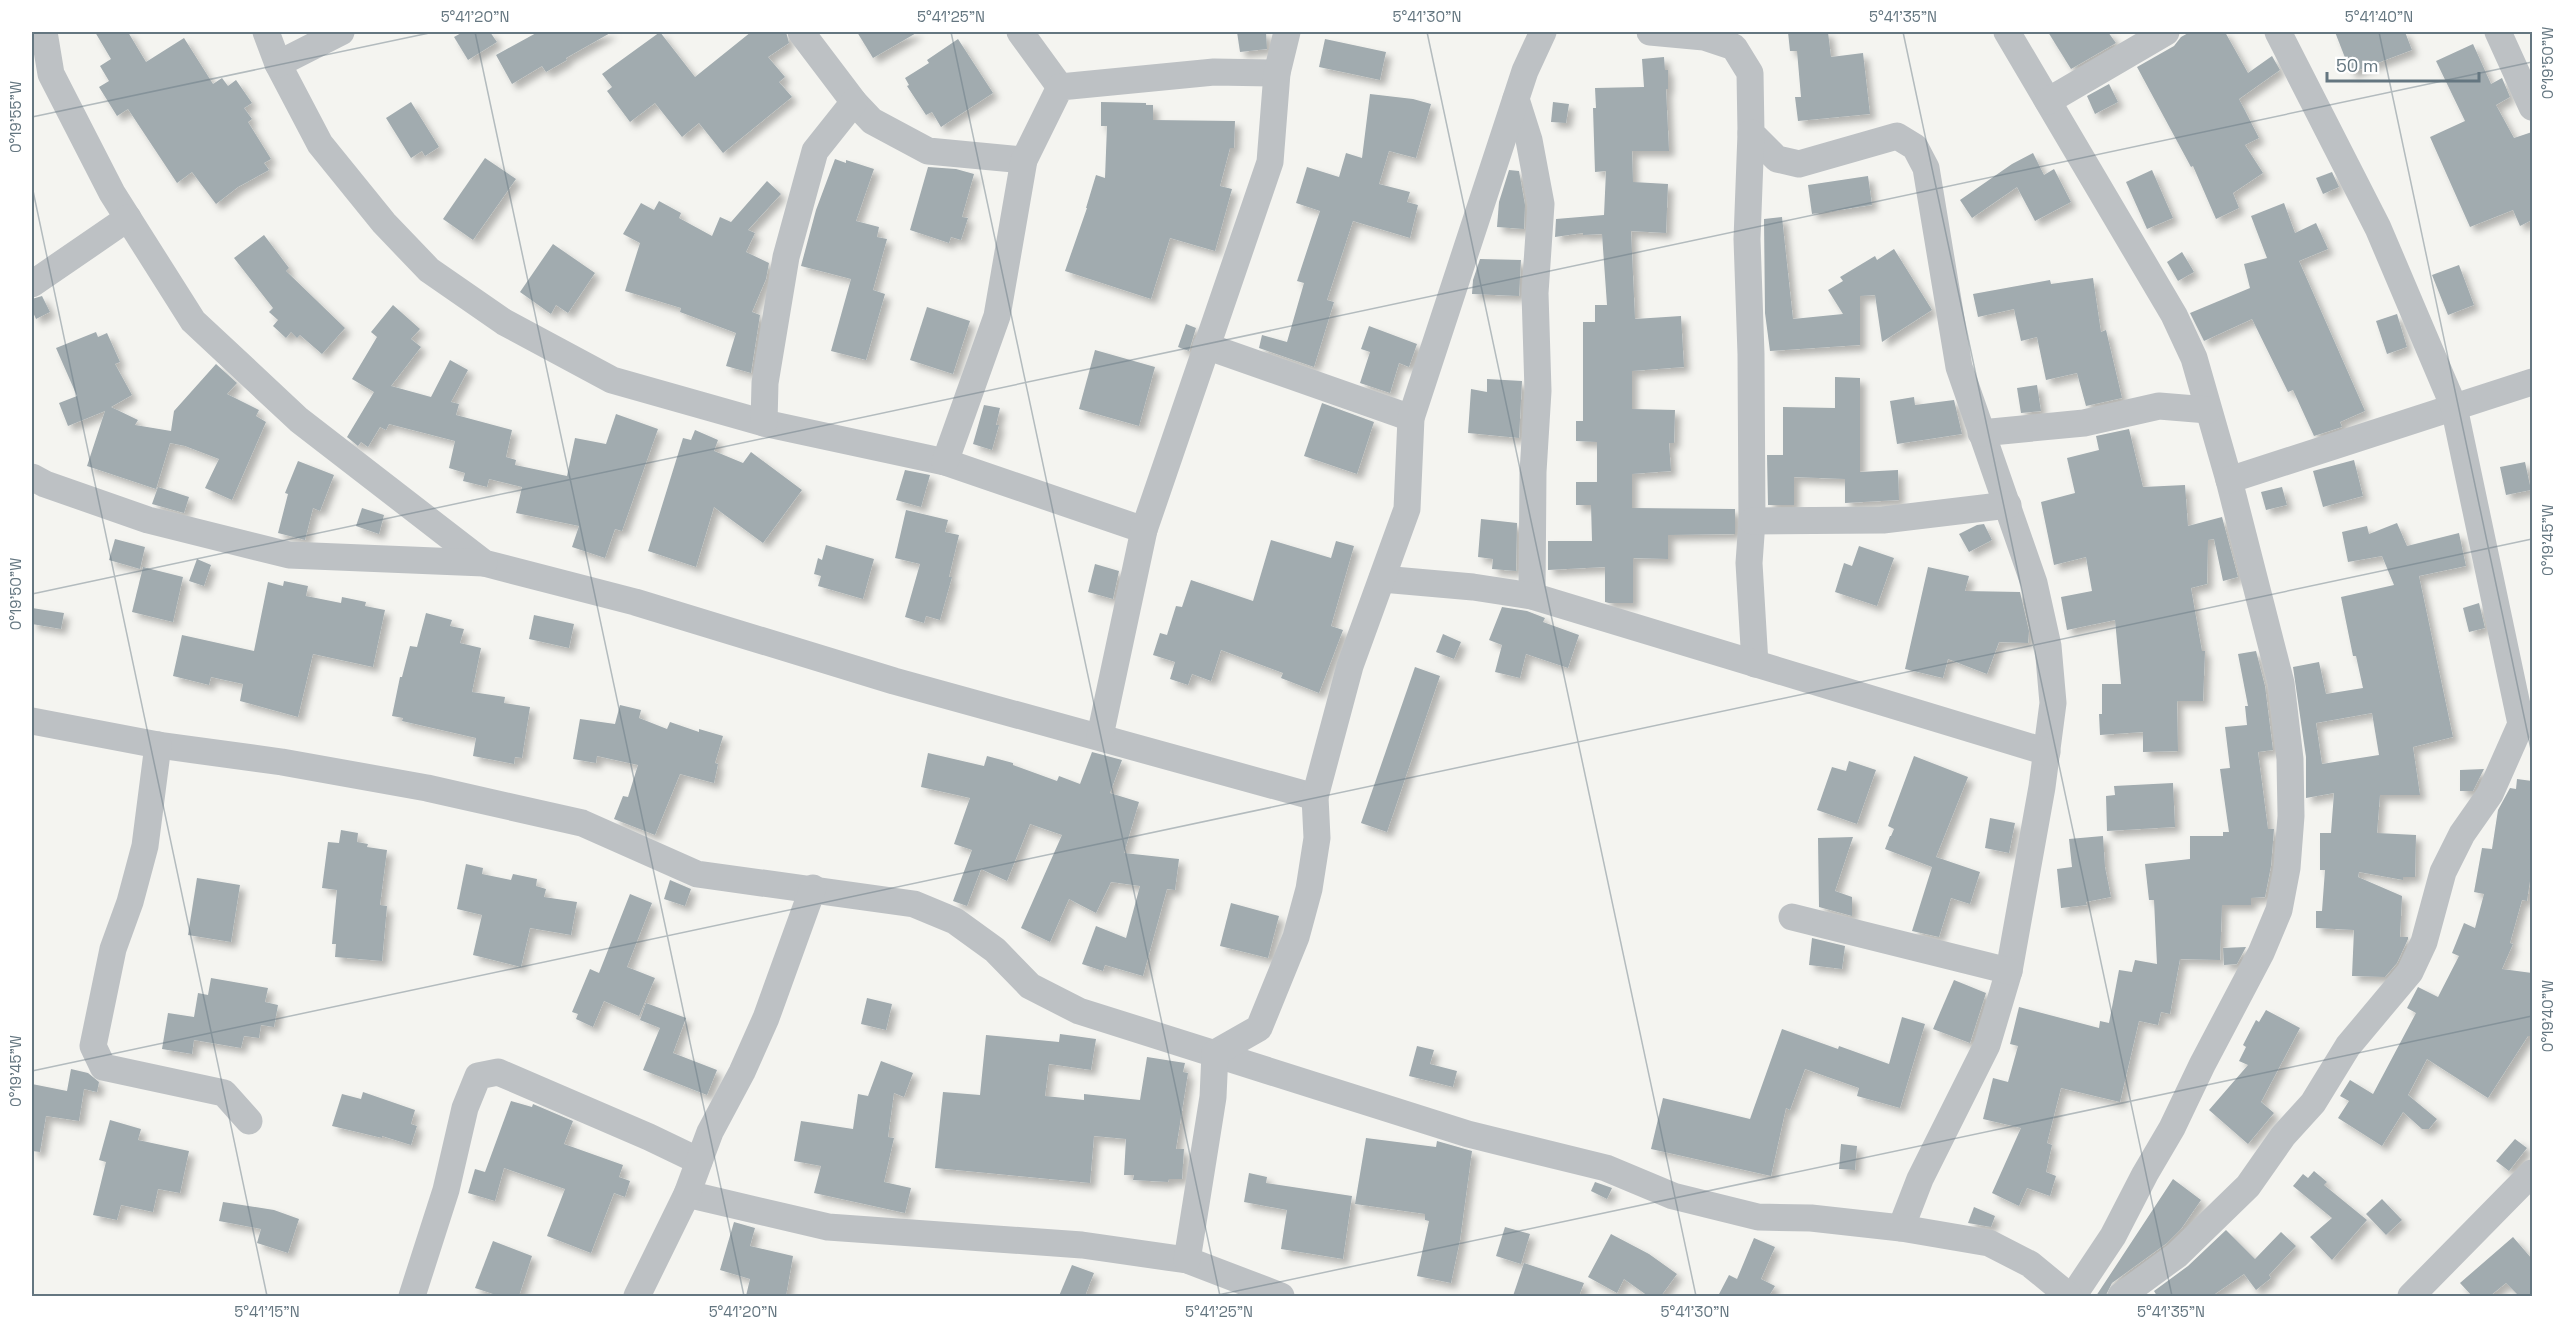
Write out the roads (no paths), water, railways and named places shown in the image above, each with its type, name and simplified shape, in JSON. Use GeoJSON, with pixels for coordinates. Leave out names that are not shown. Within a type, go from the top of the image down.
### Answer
{"type":"FeatureCollection","features":[{"type":"Feature","properties":{"kind":"street"},"geometry":{"type":"LineString","coordinates":[[45,32],[51,74],[112,193],[193,321],[299,420],[484,563]]}},
{"type":"Feature","properties":{"kind":"street"},"geometry":{"type":"LineString","coordinates":[[266,32],[278,63],[320,144],[384,223],[429,270],[504,322],[612,380],[764,423],[945,462],[1144,530]]}},
{"type":"Feature","properties":{"kind":"street"},"geometry":{"type":"LineString","coordinates":[[278,63],[341,32]]}},
{"type":"Feature","properties":{"kind":"street"},"geometry":{"type":"LineString","coordinates":[[801,32],[854,102],[872,121],[928,151],[1024,160]]}},
{"type":"Feature","properties":{"kind":"street"},"geometry":{"type":"LineString","coordinates":[[1020,32],[1060,87]]}},
{"type":"Feature","properties":{"kind":"street"},"geometry":{"type":"LineString","coordinates":[[1100,736],[1144,530],[1270,162],[1277,73],[1287,32]]}},
{"type":"Feature","properties":{"kind":"street"},"geometry":{"type":"LineString","coordinates":[[1215,1053],[1259,1028],[1296,937],[1309,889],[1317,838],[1315,796],[1350,666],[1407,509],[1411,418],[1525,71],[1543,32]]}},
{"type":"Feature","properties":{"kind":"street"},"geometry":{"type":"LineString","coordinates":[[1650,32],[1704,37],[1734,47],[1750,73],[1751,133],[1747,239],[1751,354],[1752,521],[1749,562],[1755,664]]}},
{"type":"Feature","properties":{"kind":"street"},"geometry":{"type":"LineString","coordinates":[[2007,32],[2174,315],[2193,358],[2229,480],[2282,683],[2290,759],[2291,816],[2287,868],[2279,910],[2261,953],[2202,1065],[2172,1128],[2113,1236],[2073,1296]]}},
{"type":"Feature","properties":{"kind":"street"},"geometry":{"type":"LineString","coordinates":[[2048,101],[2166,32]]}},
{"type":"Feature","properties":{"kind":"street"},"geometry":{"type":"LineString","coordinates":[[2121,1296],[2177,1255],[2248,1186],[2283,1136],[2313,1103],[2348,1046],[2410,972],[2424,942],[2443,872],[2462,834],[2490,794],[2521,724],[2454,407],[2378,228],[2278,32]]}},
{"type":"Feature","properties":{"kind":"street"},"geometry":{"type":"LineString","coordinates":[[2498,32],[2532,107]]}},
{"type":"Feature","properties":{"kind":"street"},"geometry":{"type":"LineString","coordinates":[[1060,87],[1214,72],[1277,73]]}},
{"type":"Feature","properties":{"kind":"street"},"geometry":{"type":"LineString","coordinates":[[945,462],[997,316],[1024,160],[1060,87]]}},
{"type":"Feature","properties":{"kind":"street"},"geometry":{"type":"LineString","coordinates":[[1516,99],[1529,140],[1541,204],[1534,293],[1538,391],[1533,472],[1532,596]]}},
{"type":"Feature","properties":{"kind":"street"},"geometry":{"type":"LineString","coordinates":[[764,423],[765,383],[786,257],[815,151],[854,102]]}},
{"type":"Feature","properties":{"kind":"street"},"geometry":{"type":"LineString","coordinates":[[1751,133],[1777,159],[1799,164],[1897,136],[1915,147],[1926,168],[1959,367],[2034,583],[2048,646],[2053,703],[2047,752],[2009,971],[1987,1044],[1920,1179],[1901,1227]]}},
{"type":"Feature","properties":{"kind":"street"},"geometry":{"type":"LineString","coordinates":[[32,284],[128,218]]}},
{"type":"Feature","properties":{"kind":"street"},"geometry":{"type":"LineString","coordinates":[[1206,346],[1411,418]]}},
{"type":"Feature","properties":{"kind":"street"},"geometry":{"type":"LineString","coordinates":[[2229,480],[2532,382]]}},
{"type":"Feature","properties":{"kind":"street"},"geometry":{"type":"LineString","coordinates":[[1982,433],[2084,423],[2159,406],[2208,410]]}},
{"type":"Feature","properties":{"kind":"street"},"geometry":{"type":"LineString","coordinates":[[32,477],[45,484],[148,520],[289,555],[484,563],[635,602],[894,681],[1315,796]]}},
{"type":"Feature","properties":{"kind":"street"},"geometry":{"type":"LineString","coordinates":[[1752,521],[1883,520],[2008,505]]}},
{"type":"Feature","properties":{"kind":"street"},"geometry":{"type":"LineString","coordinates":[[1382,579],[1473,587],[1532,596],[2047,752]]}},
{"type":"Feature","properties":{"kind":"street"},"geometry":{"type":"LineString","coordinates":[[32,721],[158,746],[282,762],[427,788],[582,823],[697,874],[813,888],[914,904],[955,921],[995,951],[1030,986],[1079,1011],[1468,1134],[1606,1168],[1673,1196],[1758,1217],[1811,1218],[1901,1227],[1989,1243],[2030,1264],[2069,1296]]}},
{"type":"Feature","properties":{"kind":"street"},"geometry":{"type":"LineString","coordinates":[[158,746],[145,846],[130,902],[113,949],[93,1046],[103,1066],[224,1093],[249,1121]]}},
{"type":"Feature","properties":{"kind":"street"},"geometry":{"type":"LineString","coordinates":[[637,1296],[687,1194],[710,1132],[742,1072],[766,1018],[813,888]]}},
{"type":"Feature","properties":{"kind":"street"},"geometry":{"type":"LineString","coordinates":[[1792,917],[2009,971]]}},
{"type":"Feature","properties":{"kind":"street"},"geometry":{"type":"LineString","coordinates":[[1187,1260],[1213,1097],[1215,1053]]}},
{"type":"Feature","properties":{"kind":"street"},"geometry":{"type":"LineString","coordinates":[[412,1296],[446,1190],[465,1108],[478,1076],[498,1072],[699,1161]]}},
{"type":"Feature","properties":{"kind":"street"},"geometry":{"type":"LineString","coordinates":[[2410,1296],[2532,1173]]}},
{"type":"Feature","properties":{"kind":"street"},"geometry":{"type":"LineString","coordinates":[[687,1194],[828,1227],[1082,1245],[1187,1260],[1281,1296]]}}]}
